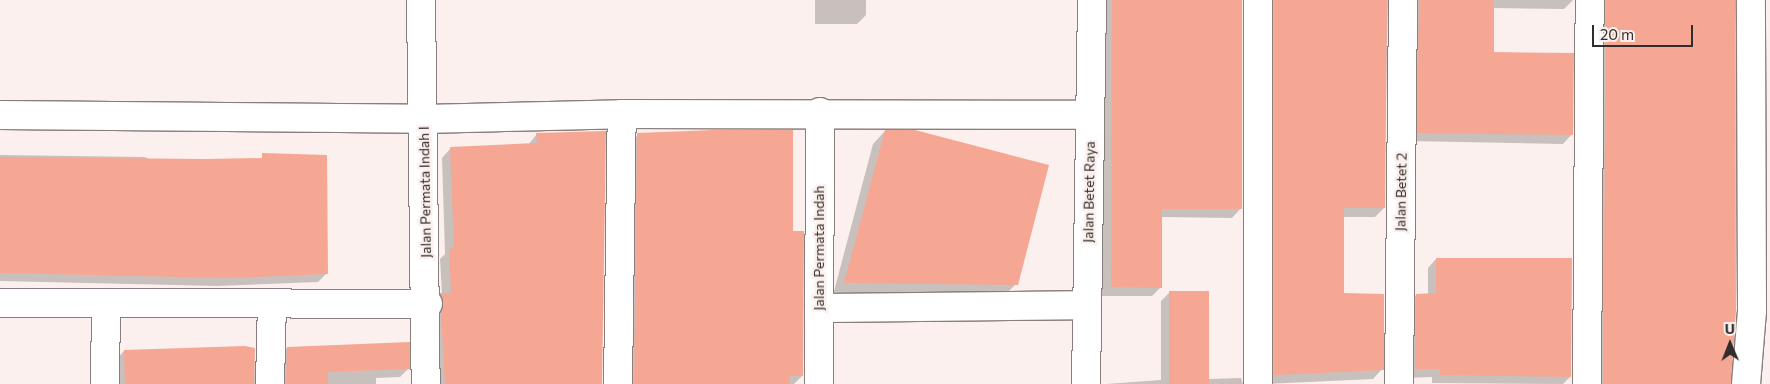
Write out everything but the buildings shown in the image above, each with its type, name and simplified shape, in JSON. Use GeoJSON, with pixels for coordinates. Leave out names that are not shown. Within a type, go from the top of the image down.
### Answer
{"type":"FeatureCollection","features":[{"type":"Feature","properties":{"kind":"street","name":"Jalan Permata Indah I"},"geometry":{"type":"LineString","coordinates":[[421,0],[428,304],[426,384]]}},
{"type":"Feature","properties":{"kind":"street","name":"Jalan Betet Raya"},"geometry":{"type":"LineString","coordinates":[[1086,384],[1092,0]]}},
{"type":"Feature","properties":{"kind":"street"},"geometry":{"type":"LineString","coordinates":[[1258,0],[1258,384]]}},
{"type":"Feature","properties":{"kind":"street","name":"Jalan Betet 2"},"geometry":{"type":"LineString","coordinates":[[1399,384],[1404,0]]}},
{"type":"Feature","properties":{"kind":"street"},"geometry":{"type":"LineString","coordinates":[[1587,384],[1590,0]]}},
{"type":"Feature","properties":{"kind":"street"},"geometry":{"type":"LineString","coordinates":[[1746,384],[1752,311],[1752,0]]}},
{"type":"Feature","properties":{"kind":"street"},"geometry":{"type":"LineString","coordinates":[[0,115],[424,119],[820,112],[1090,115]]}},
{"type":"Feature","properties":{"kind":"street","name":"Jalan Permata Indah"},"geometry":{"type":"LineString","coordinates":[[819,384],[820,112]]}},
{"type":"Feature","properties":{"kind":"street"},"geometry":{"type":"LineString","coordinates":[[618,384],[622,114]]}},
{"type":"Feature","properties":{"kind":"street"},"geometry":{"type":"LineString","coordinates":[[0,302],[428,304]]}},
{"type":"Feature","properties":{"kind":"street"},"geometry":{"type":"LineString","coordinates":[[105,384],[106,303]]}},
{"type":"Feature","properties":{"kind":"street"},"geometry":{"type":"LineString","coordinates":[[270,384],[272,303]]}},
{"type":"Feature","properties":{"kind":"street"},"geometry":{"type":"LineString","coordinates":[[819,308],[1087,305]]}}]}
